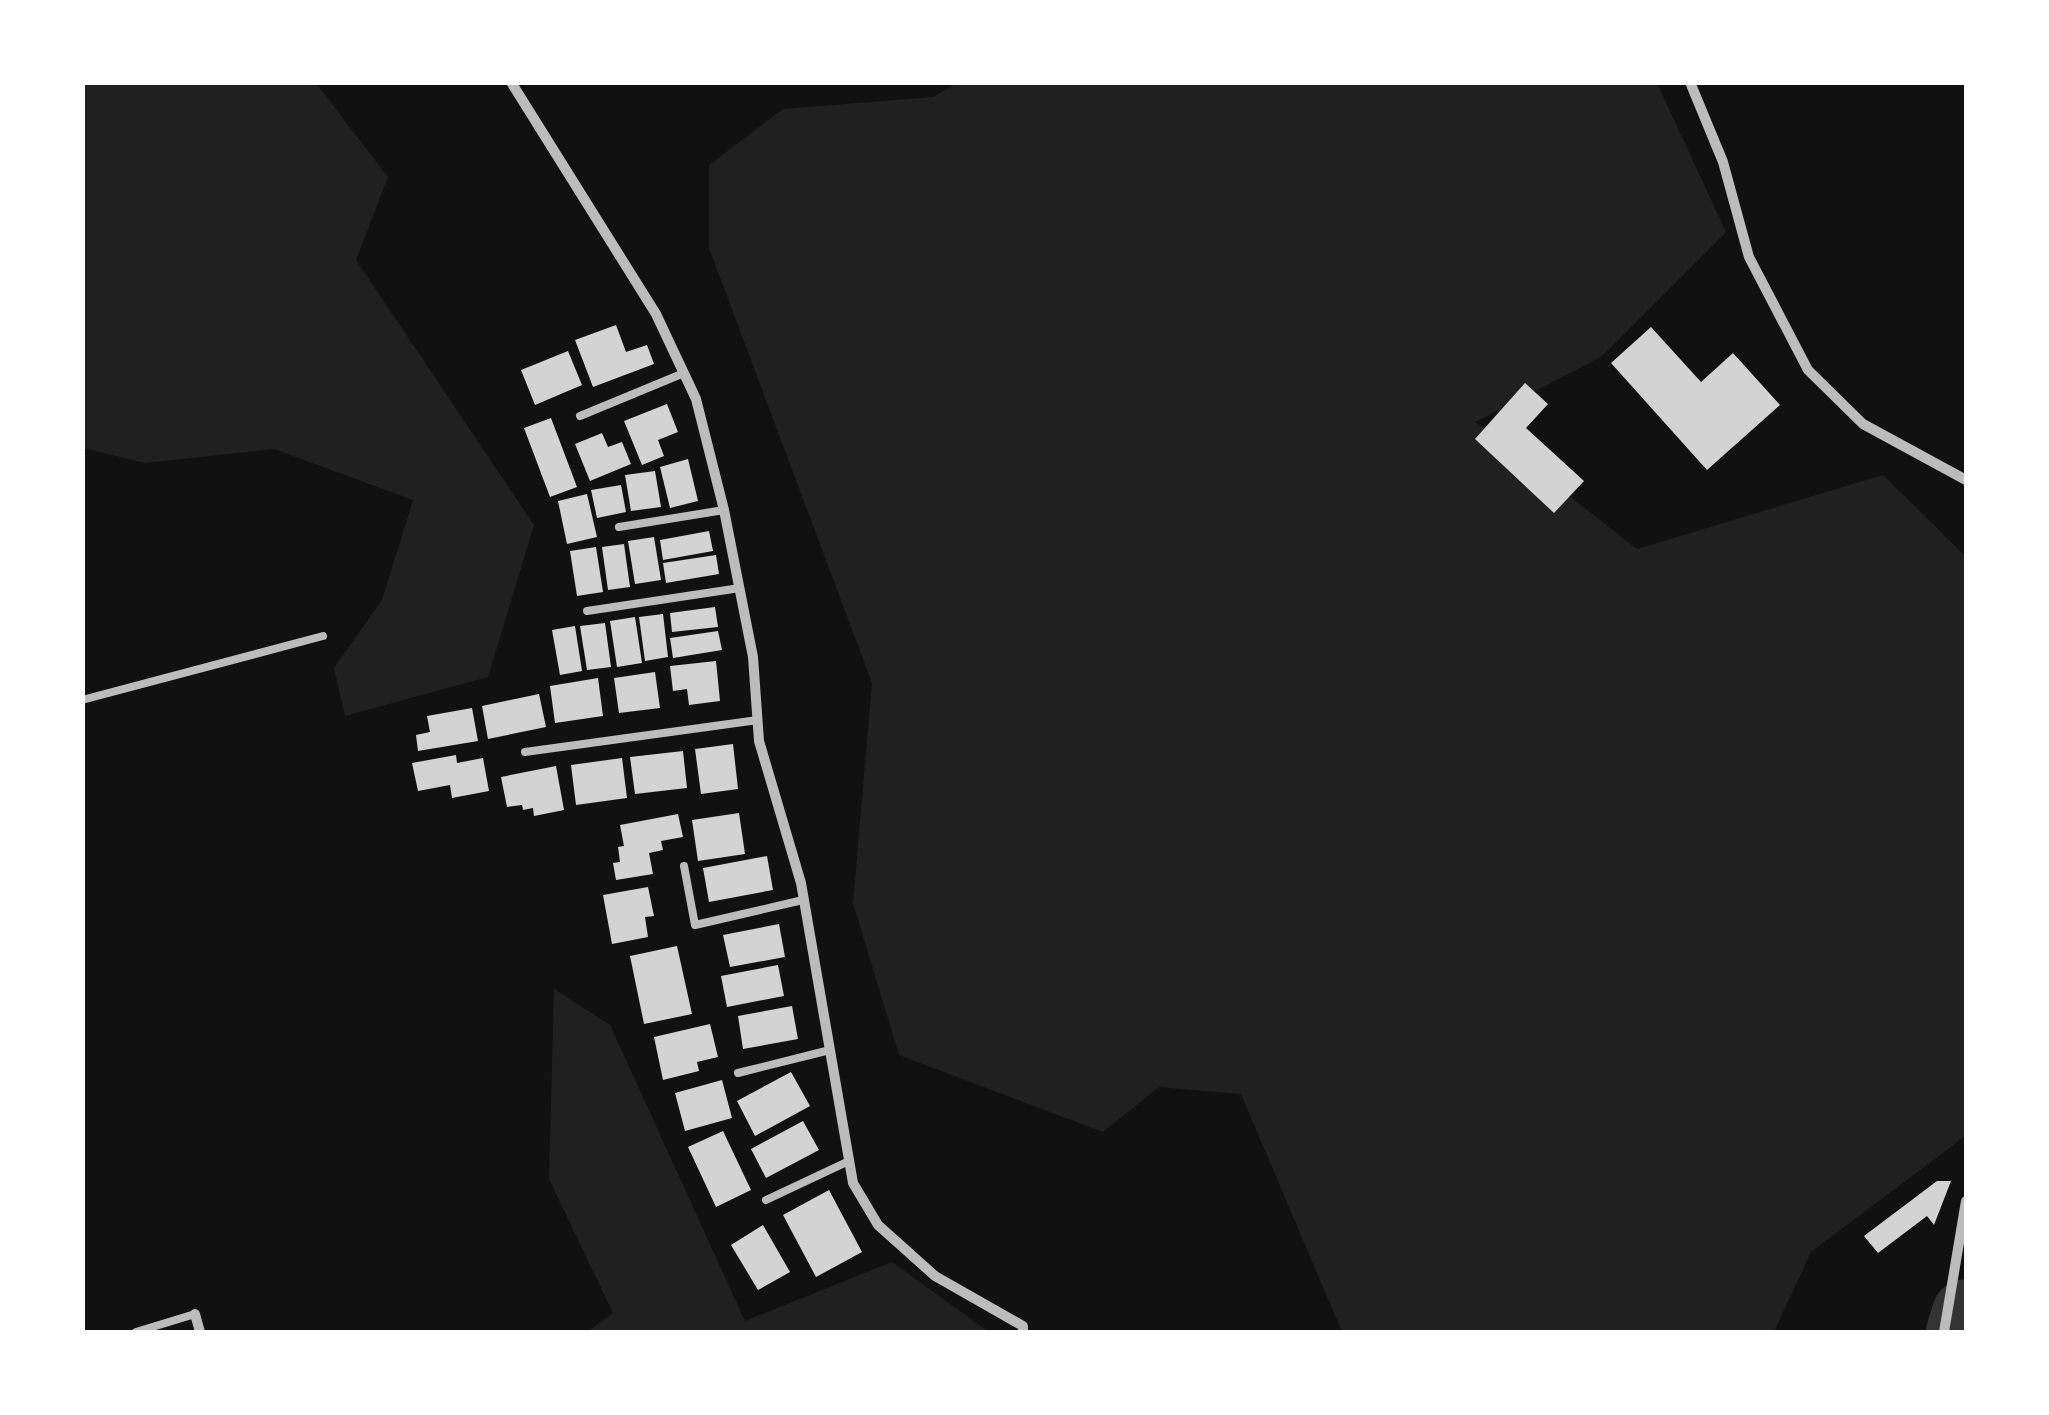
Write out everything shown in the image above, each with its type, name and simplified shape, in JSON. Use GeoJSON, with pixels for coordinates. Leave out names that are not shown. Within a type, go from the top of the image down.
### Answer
{"type":"FeatureCollection","features":[{"type":"Feature","properties":{"kind":"street"},"geometry":{"type":"LineString","coordinates":[[511,82],[656,314],[696,399],[724,510],[753,657],[760,741],[804,900],[853,1183],[878,1225],[935,1276],[1023,1326],[1023,1332]]}},
{"type":"Feature","properties":{"kind":"street"},"geometry":{"type":"LineString","coordinates":[[1690,82],[1723,162],[1749,257],[1808,370],[1863,424],[1966,480]]}},
{"type":"Feature","properties":{"kind":"street"},"geometry":{"type":"LineString","coordinates":[[1944,1332],[1966,1200]]}},
{"type":"Feature","properties":{"kind":"street"},"geometry":{"type":"LineString","coordinates":[[194,1314],[200,1332]]}},
{"type":"Feature","properties":{"kind":"lane"},"geometry":{"type":"LineString","coordinates":[[580,416],[684,373]]}},
{"type":"Feature","properties":{"kind":"lane"},"geometry":{"type":"LineString","coordinates":[[618,527],[724,510]]}},
{"type":"Feature","properties":{"kind":"lane"},"geometry":{"type":"LineString","coordinates":[[587,612],[740,588]]}},
{"type":"Feature","properties":{"kind":"lane"},"geometry":{"type":"LineString","coordinates":[[82,700],[323,636]]}},
{"type":"Feature","properties":{"kind":"lane"},"geometry":{"type":"LineString","coordinates":[[525,752],[758,720]]}},
{"type":"Feature","properties":{"kind":"lane"},"geometry":{"type":"LineString","coordinates":[[684,866],[695,925],[804,900]]}},
{"type":"Feature","properties":{"kind":"lane"},"geometry":{"type":"LineString","coordinates":[[738,1074],[830,1050]]}},
{"type":"Feature","properties":{"kind":"lane"},"geometry":{"type":"LineString","coordinates":[[766,1200],[849,1160]]}},
{"type":"Feature","properties":{"kind":"lane"},"geometry":{"type":"LineString","coordinates":[[136,1332],[194,1314]]}},
{"type":"Feature","properties":{"kind":"shaded area"},"geometry":{"type":"Polygon","coordinates":[[[83,82],[316,83],[388,177],[356,260],[534,525],[488,677],[345,716],[334,668],[382,600],[413,500],[274,449],[145,463],[83,448],[83,82]]]}},
{"type":"Feature","properties":{"kind":"shaded area"},"geometry":{"type":"Polygon","coordinates":[[[959,82],[1657,83],[1726,232],[1601,357],[1475,422],[1637,549],[1883,475],[1966,557],[1964,1137],[1811,1252],[1774,1332],[1342,1332],[1241,1094],[1159,1087],[1103,1132],[899,1055],[853,903],[872,683],[709,248],[709,165],[783,109],[933,97],[959,82]]]}},
{"type":"Feature","properties":{"kind":"shaded area"},"geometry":{"type":"Polygon","coordinates":[[[554,989],[610,1025],[745,1321],[892,1262],[989,1332],[587,1332],[613,1313],[549,1179],[554,989]]]}},
{"type":"Feature","properties":{"kind":"building"},"geometry":{"type":"Polygon","coordinates":[[[616,325],[626,352],[647,345],[654,364],[593,387],[575,340],[616,325]]]}},
{"type":"Feature","properties":{"kind":"building"},"geometry":{"type":"Polygon","coordinates":[[[1651,327],[1701,382],[1733,353],[1780,405],[1707,470],[1611,363],[1651,327]]]}},
{"type":"Feature","properties":{"kind":"building"},"geometry":{"type":"Polygon","coordinates":[[[568,351],[582,385],[535,405],[521,370],[568,351]]]}},
{"type":"Feature","properties":{"kind":"building"},"geometry":{"type":"Polygon","coordinates":[[[1525,383],[1548,404],[1526,428],[1584,481],[1554,513],[1475,439],[1525,383]]]}},
{"type":"Feature","properties":{"kind":"building"},"geometry":{"type":"Polygon","coordinates":[[[667,404],[678,432],[658,440],[664,456],[642,465],[624,421],[667,404]]]}},
{"type":"Feature","properties":{"kind":"building"},"geometry":{"type":"Polygon","coordinates":[[[551,418],[577,487],[550,497],[524,428],[551,418]]]}},
{"type":"Feature","properties":{"kind":"building"},"geometry":{"type":"Polygon","coordinates":[[[602,433],[608,447],[622,442],[631,464],[590,481],[575,444],[602,433]]]}},
{"type":"Feature","properties":{"kind":"building"},"geometry":{"type":"Polygon","coordinates":[[[688,459],[698,501],[670,508],[660,467],[688,459]]]}},
{"type":"Feature","properties":{"kind":"building"},"geometry":{"type":"Polygon","coordinates":[[[655,471],[661,507],[631,511],[625,475],[655,471]]]}},
{"type":"Feature","properties":{"kind":"building"},"geometry":{"type":"Polygon","coordinates":[[[621,485],[626,512],[597,518],[591,490],[621,485]]]}},
{"type":"Feature","properties":{"kind":"building"},"geometry":{"type":"Polygon","coordinates":[[[587,494],[597,537],[567,544],[558,501],[587,494]]]}},
{"type":"Feature","properties":{"kind":"building"},"geometry":{"type":"Polygon","coordinates":[[[709,531],[713,551],[663,560],[660,540],[709,531]]]}},
{"type":"Feature","properties":{"kind":"building"},"geometry":{"type":"Polygon","coordinates":[[[654,537],[661,580],[635,584],[628,541],[654,537]]]}},
{"type":"Feature","properties":{"kind":"building"},"geometry":{"type":"Polygon","coordinates":[[[624,544],[630,587],[608,590],[602,547],[624,544]]]}},
{"type":"Feature","properties":{"kind":"building"},"geometry":{"type":"Polygon","coordinates":[[[596,547],[603,592],[577,596],[570,551],[596,547]]]}},
{"type":"Feature","properties":{"kind":"building"},"geometry":{"type":"Polygon","coordinates":[[[716,555],[719,574],[666,583],[663,563],[716,555]]]}},
{"type":"Feature","properties":{"kind":"building"},"geometry":{"type":"Polygon","coordinates":[[[715,607],[718,627],[672,632],[670,613],[715,607]]]}},
{"type":"Feature","properties":{"kind":"building"},"geometry":{"type":"Polygon","coordinates":[[[663,614],[668,657],[645,661],[639,617],[663,614]]]}},
{"type":"Feature","properties":{"kind":"building"},"geometry":{"type":"Polygon","coordinates":[[[635,617],[642,663],[617,667],[610,621],[635,617]]]}},
{"type":"Feature","properties":{"kind":"building"},"geometry":{"type":"Polygon","coordinates":[[[605,623],[611,667],[587,670],[580,626],[605,623]]]}},
{"type":"Feature","properties":{"kind":"building"},"geometry":{"type":"Polygon","coordinates":[[[575,626],[582,671],[560,675],[552,630],[575,626]]]}},
{"type":"Feature","properties":{"kind":"building"},"geometry":{"type":"Polygon","coordinates":[[[718,631],[722,650],[673,658],[670,638],[718,631]]]}},
{"type":"Feature","properties":{"kind":"building"},"geometry":{"type":"Polygon","coordinates":[[[716,661],[720,701],[689,705],[687,689],[673,691],[670,666],[716,661]]]}},
{"type":"Feature","properties":{"kind":"building"},"geometry":{"type":"Polygon","coordinates":[[[655,672],[660,708],[619,713],[614,678],[655,672]]]}},
{"type":"Feature","properties":{"kind":"building"},"geometry":{"type":"Polygon","coordinates":[[[598,678],[603,716],[555,723],[550,686],[598,678]]]}},
{"type":"Feature","properties":{"kind":"building"},"geometry":{"type":"Polygon","coordinates":[[[539,694],[546,727],[488,739],[482,706],[539,694]]]}},
{"type":"Feature","properties":{"kind":"building"},"geometry":{"type":"Polygon","coordinates":[[[472,708],[478,741],[418,751],[416,735],[430,732],[427,716],[472,708]]]}},
{"type":"Feature","properties":{"kind":"building"},"geometry":{"type":"Polygon","coordinates":[[[733,744],[738,789],[701,794],[695,749],[733,744]]]}},
{"type":"Feature","properties":{"kind":"building"},"geometry":{"type":"Polygon","coordinates":[[[683,751],[687,788],[635,794],[630,757],[683,751]]]}},
{"type":"Feature","properties":{"kind":"building"},"geometry":{"type":"Polygon","coordinates":[[[456,755],[457,763],[483,758],[489,791],[452,798],[450,785],[418,791],[412,763],[456,755]]]}},
{"type":"Feature","properties":{"kind":"building"},"geometry":{"type":"Polygon","coordinates":[[[622,758],[627,798],[576,805],[571,765],[622,758]]]}},
{"type":"Feature","properties":{"kind":"building"},"geometry":{"type":"Polygon","coordinates":[[[556,766],[564,810],[534,816],[533,808],[507,807],[501,777],[556,766]]]}},
{"type":"Feature","properties":{"kind":"building"},"geometry":{"type":"Polygon","coordinates":[[[739,813],[745,854],[698,861],[692,820],[739,813]]]}},
{"type":"Feature","properties":{"kind":"building"},"geometry":{"type":"Polygon","coordinates":[[[678,814],[683,837],[661,841],[663,850],[649,853],[653,874],[616,880],[613,863],[620,862],[618,847],[624,846],[620,825],[678,814]]]}},
{"type":"Feature","properties":{"kind":"building"},"geometry":{"type":"Polygon","coordinates":[[[767,856],[773,890],[709,902],[703,868],[767,856]]]}},
{"type":"Feature","properties":{"kind":"building"},"geometry":{"type":"Polygon","coordinates":[[[648,887],[654,916],[645,917],[648,937],[612,944],[603,895],[648,887]]]}},
{"type":"Feature","properties":{"kind":"building"},"geometry":{"type":"Polygon","coordinates":[[[779,924],[785,957],[730,967],[723,935],[779,924]]]}},
{"type":"Feature","properties":{"kind":"building"},"geometry":{"type":"Polygon","coordinates":[[[677,946],[692,1014],[644,1024],[630,956],[677,946]]]}},
{"type":"Feature","properties":{"kind":"building"},"geometry":{"type":"Polygon","coordinates":[[[778,965],[784,996],[727,1007],[721,976],[778,965]]]}},
{"type":"Feature","properties":{"kind":"building"},"geometry":{"type":"Polygon","coordinates":[[[792,1006],[798,1039],[743,1049],[738,1016],[792,1006]]]}},
{"type":"Feature","properties":{"kind":"building"},"geometry":{"type":"Polygon","coordinates":[[[710,1024],[718,1057],[697,1062],[699,1071],[663,1080],[654,1037],[710,1024]]]}},
{"type":"Feature","properties":{"kind":"building"},"geometry":{"type":"Polygon","coordinates":[[[791,1072],[810,1106],[755,1136],[737,1101],[791,1072]]]}},
{"type":"Feature","properties":{"kind":"building"},"geometry":{"type":"Polygon","coordinates":[[[722,1080],[732,1118],[685,1131],[675,1093],[722,1080]]]}},
{"type":"Feature","properties":{"kind":"building"},"geometry":{"type":"Polygon","coordinates":[[[803,1121],[819,1150],[766,1178],[751,1149],[803,1121]]]}},
{"type":"Feature","properties":{"kind":"building"},"geometry":{"type":"Polygon","coordinates":[[[723,1131],[751,1190],[716,1207],[688,1147],[723,1131]]]}},
{"type":"Feature","properties":{"kind":"building"},"geometry":{"type":"Polygon","coordinates":[[[1937,1181],[1951,1181],[1934,1225],[1927,1216],[1878,1253],[1864,1236],[1937,1181]]]}},
{"type":"Feature","properties":{"kind":"building"},"geometry":{"type":"Polygon","coordinates":[[[829,1190],[862,1252],[816,1277],[783,1215],[829,1190]]]}},
{"type":"Feature","properties":{"kind":"building"},"geometry":{"type":"Polygon","coordinates":[[[763,1225],[790,1272],[758,1290],[731,1245],[763,1225]]]}},
{"type":"Feature","properties":{"kind":"waterway"},"geometry":{"type":"LineString","coordinates":[[1960,1332],[1966,1313]]}}]}
